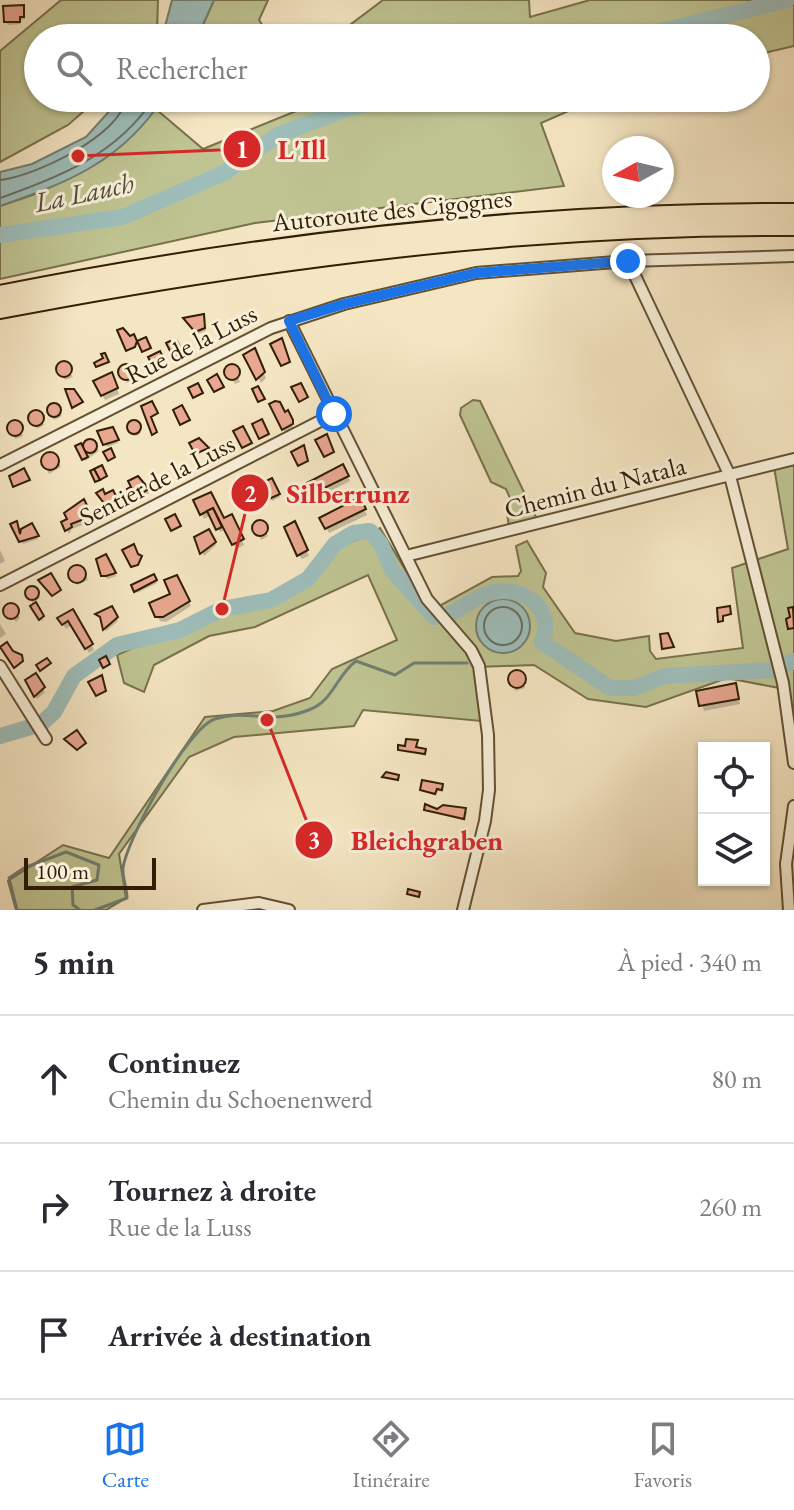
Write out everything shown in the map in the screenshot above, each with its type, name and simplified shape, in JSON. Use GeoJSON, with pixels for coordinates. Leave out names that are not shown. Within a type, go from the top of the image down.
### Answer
{"type":"FeatureCollection","features":[{"type":"Feature","properties":{"kind":"highway"},"geometry":{"type":"LineString","coordinates":[[759,213],[794,204]]}},
{"type":"Feature","properties":{"kind":"highway","name":"Autoroute des Cigognes"},"geometry":{"type":"LineString","coordinates":[[0,295],[153,266],[384,234],[571,218],[794,213]]}},
{"type":"Feature","properties":{"kind":"highway","name":"Autoroute des Cigognes"},"geometry":{"type":"LineString","coordinates":[[0,309],[196,273],[388,248],[573,232],[794,226]]}},
{"type":"Feature","properties":{"kind":"street","name":"Rue de la Luss"},"geometry":{"type":"LineString","coordinates":[[0,465],[289,321],[344,304],[476,273],[628,261],[794,256]]}},
{"type":"Feature","properties":{"kind":"street"},"geometry":{"type":"LineString","coordinates":[[628,261],[730,476],[778,658],[794,763]]}},
{"type":"Feature","properties":{"kind":"street"},"geometry":{"type":"LineString","coordinates":[[289,321],[427,599],[471,650],[484,688],[489,790],[485,821],[463,910]]}},
{"type":"Feature","properties":{"kind":"street","name":"Sentier de la Luss"},"geometry":{"type":"LineString","coordinates":[[0,585],[334,414]]}},
{"type":"Feature","properties":{"kind":"street","name":"Chemin du Natala"},"geometry":{"type":"LineString","coordinates":[[406,556],[794,459]]}},
{"type":"Feature","properties":{"kind":"street"},"geometry":{"type":"LineString","coordinates":[[0,666],[45,736]]}},
{"type":"Feature","properties":{"kind":"street"},"geometry":{"type":"LineString","coordinates":[[789,910],[786,864],[794,806]]}},
{"type":"Feature","properties":{"kind":"street"},"geometry":{"type":"LineString","coordinates":[[203,910],[259,903],[289,910]]}},
{"type":"Feature","properties":{"kind":"green space"},"geometry":{"type":"Polygon","coordinates":[[[61,0],[158,0],[157,24],[32,24],[61,0]]]}},
{"type":"Feature","properties":{"kind":"green space"},"geometry":{"type":"Polygon","coordinates":[[[214,0],[268,0],[259,20],[262,24],[203,24],[214,0]]]}},
{"type":"Feature","properties":{"kind":"green space"},"geometry":{"type":"Polygon","coordinates":[[[383,0],[529,0],[530,17],[590,0],[794,0],[794,46],[770,52],[770,24],[351,24],[383,0]]]}},
{"type":"Feature","properties":{"kind":"green space"},"geometry":{"type":"Polygon","coordinates":[[[24,31],[24,112],[83,112],[68,125],[0,162],[0,51],[24,31]]]}},
{"type":"Feature","properties":{"kind":"green space"},"geometry":{"type":"Polygon","coordinates":[[[152,112],[159,112],[203,149],[294,112],[566,112],[541,123],[564,186],[255,223],[0,279],[0,206],[38,193],[152,112]]]}},
{"type":"Feature","properties":{"kind":"green space"},"geometry":{"type":"Polygon","coordinates":[[[473,400],[480,401],[537,519],[509,527],[506,506],[510,498],[506,489],[491,482],[460,415],[461,408],[473,400]]]}},
{"type":"Feature","properties":{"kind":"green space"},"geometry":{"type":"Polygon","coordinates":[[[794,463],[794,716],[790,716],[779,688],[727,678],[646,707],[588,699],[534,665],[477,667],[481,721],[363,710],[354,726],[234,737],[189,757],[119,854],[126,898],[106,910],[16,910],[8,881],[63,845],[109,858],[205,717],[273,711],[310,698],[332,669],[397,640],[368,575],[255,627],[209,636],[154,665],[144,692],[124,683],[117,655],[223,608],[297,592],[326,554],[380,528],[412,581],[434,609],[492,577],[518,576],[521,571],[516,546],[527,541],[546,573],[543,587],[575,633],[616,641],[649,636],[650,651],[656,659],[743,648],[732,568],[788,549],[774,467],[794,463]]]}},
{"type":"Feature","properties":{"kind":"water"},"geometry":{"type":"Polygon","coordinates":[[[172,0],[214,0],[203,24],[166,24],[172,0]]]}},
{"type":"Feature","properties":{"kind":"water"},"geometry":{"type":"Polygon","coordinates":[[[108,112],[153,112],[130,138],[92,167],[0,206],[0,172],[32,164],[86,137],[108,112]]]}},
{"type":"Feature","properties":{"kind":"water"},"geometry":{"type":"Polygon","coordinates":[[[503,599],[522,607],[530,626],[522,645],[503,653],[484,645],[476,626],[484,607],[503,599]]]}},
{"type":"Feature","properties":{"kind":"building"},"geometry":{"type":"Polygon","coordinates":[[[24,5],[24,17],[20,17],[20,22],[4,22],[3,6],[24,5]]]}},
{"type":"Feature","properties":{"kind":"building"},"geometry":{"type":"Polygon","coordinates":[[[204,314],[205,328],[195,332],[183,318],[204,314]]]}},
{"type":"Feature","properties":{"kind":"building"},"geometry":{"type":"Polygon","coordinates":[[[123,328],[130,336],[134,334],[137,341],[135,347],[126,351],[117,330],[123,328]]]}},
{"type":"Feature","properties":{"kind":"building"},"geometry":{"type":"Polygon","coordinates":[[[146,337],[151,348],[142,352],[137,341],[146,337]]]}},
{"type":"Feature","properties":{"kind":"building"},"geometry":{"type":"Polygon","coordinates":[[[282,338],[290,362],[281,366],[270,344],[282,338]]]}},
{"type":"Feature","properties":{"kind":"building"},"geometry":{"type":"Polygon","coordinates":[[[170,341],[172,344],[177,341],[183,352],[173,357],[166,343],[170,341]]]}},
{"type":"Feature","properties":{"kind":"building"},"geometry":{"type":"Polygon","coordinates":[[[255,348],[265,372],[256,380],[243,355],[255,348]]]}},
{"type":"Feature","properties":{"kind":"building"},"geometry":{"type":"Polygon","coordinates":[[[160,351],[165,361],[153,367],[148,357],[160,351]]]}},
{"type":"Feature","properties":{"kind":"building"},"geometry":{"type":"Polygon","coordinates":[[[105,353],[109,362],[96,367],[94,363],[105,353]]]}},
{"type":"Feature","properties":{"kind":"building"},"geometry":{"type":"Polygon","coordinates":[[[64,361],[70,363],[70,375],[64,377],[58,375],[56,369],[58,363],[64,361]]]}},
{"type":"Feature","properties":{"kind":"building"},"geometry":{"type":"Polygon","coordinates":[[[123,364],[129,364],[134,372],[132,378],[123,380],[118,375],[118,369],[123,364]]]}},
{"type":"Feature","properties":{"kind":"building"},"geometry":{"type":"Polygon","coordinates":[[[232,364],[240,372],[232,380],[224,372],[232,364]]]}},
{"type":"Feature","properties":{"kind":"building"},"geometry":{"type":"Polygon","coordinates":[[[112,372],[118,388],[101,396],[93,381],[112,372]]]}},
{"type":"Feature","properties":{"kind":"building"},"geometry":{"type":"Polygon","coordinates":[[[217,374],[224,387],[214,392],[207,380],[217,374]]]}},
{"type":"Feature","properties":{"kind":"building"},"geometry":{"type":"Polygon","coordinates":[[[198,383],[203,393],[193,398],[188,388],[198,383]]]}},
{"type":"Feature","properties":{"kind":"building"},"geometry":{"type":"Polygon","coordinates":[[[301,383],[308,397],[299,402],[291,387],[301,383]]]}},
{"type":"Feature","properties":{"kind":"building"},"geometry":{"type":"Polygon","coordinates":[[[258,386],[265,399],[258,402],[252,389],[258,386]]]}},
{"type":"Feature","properties":{"kind":"building"},"geometry":{"type":"Polygon","coordinates":[[[65,389],[74,389],[83,402],[72,408],[65,389]]]}},
{"type":"Feature","properties":{"kind":"building"},"geometry":{"type":"Polygon","coordinates":[[[152,401],[158,413],[151,417],[157,432],[152,435],[141,406],[152,401]]]}},
{"type":"Feature","properties":{"kind":"building"},"geometry":{"type":"Polygon","coordinates":[[[280,402],[285,412],[288,410],[293,420],[293,424],[282,430],[269,404],[280,402]]]}},
{"type":"Feature","properties":{"kind":"building"},"geometry":{"type":"Polygon","coordinates":[[[54,403],[61,410],[54,417],[47,410],[54,403]]]}},
{"type":"Feature","properties":{"kind":"building"},"geometry":{"type":"Polygon","coordinates":[[[182,405],[190,420],[180,425],[173,410],[182,405]]]}},
{"type":"Feature","properties":{"kind":"building"},"geometry":{"type":"Polygon","coordinates":[[[36,410],[44,418],[36,426],[28,418],[36,410]]]}},
{"type":"Feature","properties":{"kind":"building"},"geometry":{"type":"Polygon","coordinates":[[[262,419],[269,434],[259,439],[252,424],[262,419]]]}},
{"type":"Feature","properties":{"kind":"building"},"geometry":{"type":"Polygon","coordinates":[[[15,420],[21,422],[21,434],[15,436],[9,434],[7,428],[9,422],[15,420]]]}},
{"type":"Feature","properties":{"kind":"building"},"geometry":{"type":"Polygon","coordinates":[[[134,420],[141,427],[134,434],[127,427],[134,420]]]}},
{"type":"Feature","properties":{"kind":"building"},"geometry":{"type":"Polygon","coordinates":[[[243,426],[252,443],[242,448],[233,431],[243,426]]]}},
{"type":"Feature","properties":{"kind":"building"},"geometry":{"type":"Polygon","coordinates":[[[113,427],[119,440],[103,445],[97,431],[113,427]]]}},
{"type":"Feature","properties":{"kind":"building"},"geometry":{"type":"Polygon","coordinates":[[[327,434],[334,452],[324,457],[315,440],[327,434]]]}},
{"type":"Feature","properties":{"kind":"building"},"geometry":{"type":"Polygon","coordinates":[[[199,438],[209,448],[195,454],[189,443],[199,438]]]}},
{"type":"Feature","properties":{"kind":"building"},"geometry":{"type":"Polygon","coordinates":[[[90,439],[97,446],[90,453],[83,446],[90,439]]]}},
{"type":"Feature","properties":{"kind":"building"},"geometry":{"type":"Polygon","coordinates":[[[230,442],[235,451],[224,457],[219,447],[230,442]]]}},
{"type":"Feature","properties":{"kind":"building"},"geometry":{"type":"Polygon","coordinates":[[[81,443],[88,457],[82,460],[75,446],[81,443]]]}},
{"type":"Feature","properties":{"kind":"building"},"geometry":{"type":"Polygon","coordinates":[[[304,445],[308,461],[298,466],[291,452],[304,445]]]}},
{"type":"Feature","properties":{"kind":"building"},"geometry":{"type":"Polygon","coordinates":[[[111,448],[115,457],[108,461],[103,452],[111,448]]]}},
{"type":"Feature","properties":{"kind":"building"},"geometry":{"type":"Polygon","coordinates":[[[50,452],[59,461],[50,470],[41,461],[50,452]]]}},
{"type":"Feature","properties":{"kind":"building"},"geometry":{"type":"Polygon","coordinates":[[[343,464],[349,476],[308,496],[303,485],[343,464]]]}},
{"type":"Feature","properties":{"kind":"building"},"geometry":{"type":"Polygon","coordinates":[[[102,465],[107,476],[100,480],[94,469],[102,465]]]}},
{"type":"Feature","properties":{"kind":"building"},"geometry":{"type":"Polygon","coordinates":[[[24,468],[30,480],[13,487],[9,476],[24,468]]]}},
{"type":"Feature","properties":{"kind":"building"},"geometry":{"type":"Polygon","coordinates":[[[94,469],[100,480],[95,482],[90,471],[94,469]]]}},
{"type":"Feature","properties":{"kind":"building"},"geometry":{"type":"Polygon","coordinates":[[[138,476],[149,489],[131,499],[128,481],[138,476]]]}},
{"type":"Feature","properties":{"kind":"building"},"geometry":{"type":"Polygon","coordinates":[[[272,478],[280,494],[269,499],[266,495],[262,497],[256,486],[272,478]]]}},
{"type":"Feature","properties":{"kind":"building"},"geometry":{"type":"Polygon","coordinates":[[[103,489],[105,494],[113,490],[121,506],[111,512],[96,493],[103,489]]]}},
{"type":"Feature","properties":{"kind":"building"},"geometry":{"type":"Polygon","coordinates":[[[211,492],[224,518],[232,514],[244,539],[232,545],[213,508],[200,515],[193,500],[211,492]]]}},
{"type":"Feature","properties":{"kind":"building"},"geometry":{"type":"Polygon","coordinates":[[[360,497],[366,509],[325,529],[319,518],[360,497]]]}},
{"type":"Feature","properties":{"kind":"building"},"geometry":{"type":"Polygon","coordinates":[[[84,499],[92,516],[71,524],[72,527],[65,531],[61,522],[67,519],[64,513],[84,499]]]}},
{"type":"Feature","properties":{"kind":"building"},"geometry":{"type":"Polygon","coordinates":[[[213,508],[222,527],[216,530],[207,511],[213,508]]]}},
{"type":"Feature","properties":{"kind":"building"},"geometry":{"type":"Polygon","coordinates":[[[175,514],[181,526],[171,531],[165,519],[175,514]]]}},
{"type":"Feature","properties":{"kind":"building"},"geometry":{"type":"Polygon","coordinates":[[[260,520],[268,528],[260,536],[252,528],[260,520]]]}},
{"type":"Feature","properties":{"kind":"building"},"geometry":{"type":"Polygon","coordinates":[[[17,521],[20,534],[21,529],[32,523],[39,536],[19,542],[10,524],[17,521]]]}},
{"type":"Feature","properties":{"kind":"building"},"geometry":{"type":"Polygon","coordinates":[[[295,521],[308,550],[297,556],[284,527],[295,521]]]}},
{"type":"Feature","properties":{"kind":"building"},"geometry":{"type":"Polygon","coordinates":[[[209,529],[216,542],[200,554],[194,537],[209,529]]]}},
{"type":"Feature","properties":{"kind":"building"},"geometry":{"type":"Polygon","coordinates":[[[134,544],[142,556],[138,565],[131,567],[122,550],[134,544]]]}},
{"type":"Feature","properties":{"kind":"building"},"geometry":{"type":"Polygon","coordinates":[[[106,554],[116,573],[101,576],[96,559],[106,554]]]}},
{"type":"Feature","properties":{"kind":"building"},"geometry":{"type":"Polygon","coordinates":[[[77,565],[86,574],[77,583],[68,574],[77,565]]]}},
{"type":"Feature","properties":{"kind":"building"},"geometry":{"type":"Polygon","coordinates":[[[51,573],[61,590],[52,596],[38,580],[51,573]]]}},
{"type":"Feature","properties":{"kind":"building"},"geometry":{"type":"Polygon","coordinates":[[[154,574],[157,580],[134,592],[131,585],[154,574]]]}},
{"type":"Feature","properties":{"kind":"building"},"geometry":{"type":"Polygon","coordinates":[[[177,575],[190,601],[163,617],[155,617],[149,603],[170,594],[164,580],[177,575]]]}},
{"type":"Feature","properties":{"kind":"building"},"geometry":{"type":"Polygon","coordinates":[[[32,586],[39,593],[32,600],[25,593],[32,586]]]}},
{"type":"Feature","properties":{"kind":"building"},"geometry":{"type":"Polygon","coordinates":[[[36,602],[44,616],[39,620],[30,606],[36,602]]]}},
{"type":"Feature","properties":{"kind":"building"},"geometry":{"type":"Polygon","coordinates":[[[11,603],[17,605],[17,617],[11,619],[5,617],[3,611],[5,605],[11,603]]]}},
{"type":"Feature","properties":{"kind":"building"},"geometry":{"type":"Polygon","coordinates":[[[112,606],[118,617],[103,630],[100,617],[95,614],[112,606]]]}},
{"type":"Feature","properties":{"kind":"building"},"geometry":{"type":"Polygon","coordinates":[[[730,606],[731,614],[723,616],[723,621],[718,622],[717,608],[730,606]]]}},
{"type":"Feature","properties":{"kind":"building"},"geometry":{"type":"Polygon","coordinates":[[[793,607],[794,628],[788,629],[788,608],[793,607]]]}},
{"type":"Feature","properties":{"kind":"building"},"geometry":{"type":"Polygon","coordinates":[[[73,609],[93,644],[85,649],[68,621],[62,625],[57,618],[73,609]]]}},
{"type":"Feature","properties":{"kind":"building"},"geometry":{"type":"Polygon","coordinates":[[[668,633],[674,647],[662,649],[660,634],[668,633]]]}},
{"type":"Feature","properties":{"kind":"building"},"geometry":{"type":"Polygon","coordinates":[[[7,642],[13,651],[22,655],[23,661],[14,668],[0,647],[7,642]]]}},
{"type":"Feature","properties":{"kind":"building"},"geometry":{"type":"Polygon","coordinates":[[[106,656],[110,664],[103,668],[99,660],[106,656]]]}},
{"type":"Feature","properties":{"kind":"building"},"geometry":{"type":"Polygon","coordinates":[[[47,658],[51,663],[40,671],[36,665],[47,658]]]}},
{"type":"Feature","properties":{"kind":"building"},"geometry":{"type":"Polygon","coordinates":[[[517,670],[526,679],[517,688],[508,679],[517,670]]]}},
{"type":"Feature","properties":{"kind":"building"},"geometry":{"type":"Polygon","coordinates":[[[36,673],[45,687],[34,697],[25,680],[36,673]]]}},
{"type":"Feature","properties":{"kind":"building"},"geometry":{"type":"Polygon","coordinates":[[[102,675],[106,691],[96,696],[88,682],[102,675]]]}},
{"type":"Feature","properties":{"kind":"building"},"geometry":{"type":"Polygon","coordinates":[[[736,683],[739,699],[699,706],[696,691],[736,683]]]}},
{"type":"Feature","properties":{"kind":"building"},"geometry":{"type":"Polygon","coordinates":[[[77,730],[86,743],[77,750],[64,739],[77,730]]]}},
{"type":"Feature","properties":{"kind":"building"},"geometry":{"type":"Polygon","coordinates":[[[406,739],[418,740],[416,747],[426,749],[425,754],[398,750],[398,745],[405,746],[406,739]]]}},
{"type":"Feature","properties":{"kind":"building"},"geometry":{"type":"Polygon","coordinates":[[[386,772],[399,775],[398,780],[382,777],[386,772]]]}},
{"type":"Feature","properties":{"kind":"building"},"geometry":{"type":"Polygon","coordinates":[[[422,780],[443,784],[442,790],[437,789],[435,794],[420,790],[422,780]]]}},
{"type":"Feature","properties":{"kind":"building"},"geometry":{"type":"Polygon","coordinates":[[[425,804],[437,809],[443,805],[466,808],[464,819],[424,810],[425,804]]]}},
{"type":"Feature","properties":{"kind":"building"},"geometry":{"type":"Polygon","coordinates":[[[408,889],[420,892],[419,897],[407,894],[408,889]]]}},
{"type":"Feature","properties":{"kind":"waterway","name":"La Lauch"},"geometry":{"type":"LineString","coordinates":[[690,24],[787,0]]}},
{"type":"Feature","properties":{"kind":"waterway","name":"La Lauch"},"geometry":{"type":"LineString","coordinates":[[0,235],[123,217],[224,173],[278,135],[338,112]]}},
{"type":"Feature","properties":{"kind":"waterway"},"geometry":{"type":"LineString","coordinates":[[0,736],[41,724],[54,712],[74,676],[117,645],[180,630],[222,609],[271,600],[308,579],[335,544],[353,533],[370,531],[381,544],[392,570],[434,617]]}},
{"type":"Feature","properties":{"kind":"waterway"},"geometry":{"type":"LineString","coordinates":[[450,614],[490,593],[514,592],[524,596],[540,609],[544,619],[542,642],[610,688],[634,688],[665,676],[773,670],[794,661]]}},
{"type":"Feature","properties":{"kind":"waterway"},"geometry":{"type":"LineString","coordinates":[[95,910],[127,898],[123,868],[146,810],[189,742],[215,719],[238,715],[284,716],[311,709],[325,700],[356,661],[395,675],[414,663],[467,663]]}},
{"type":"Feature","properties":{"kind":"waterway"},"geometry":{"type":"LineString","coordinates":[[17,910],[9,878],[24,868],[66,852],[99,865],[97,880],[72,887],[73,905],[80,910]]}},
{"type":"Feature","properties":{"kind":"place","name":"L'Ill"},"geometry":{"type":"Point","coordinates":[78,156]}},
{"type":"Feature","properties":{"kind":"place","name":"Silberrunz"},"geometry":{"type":"Point","coordinates":[222,609]}},
{"type":"Feature","properties":{"kind":"place","name":"Bleichgraben"},"geometry":{"type":"Point","coordinates":[267,720]}},
{"type":"Feature","properties":{"kind":"route"},"geometry":{"type":"LineString","coordinates":[[334,414],[289,321],[344,304],[476,273],[628,261]]}}]}
